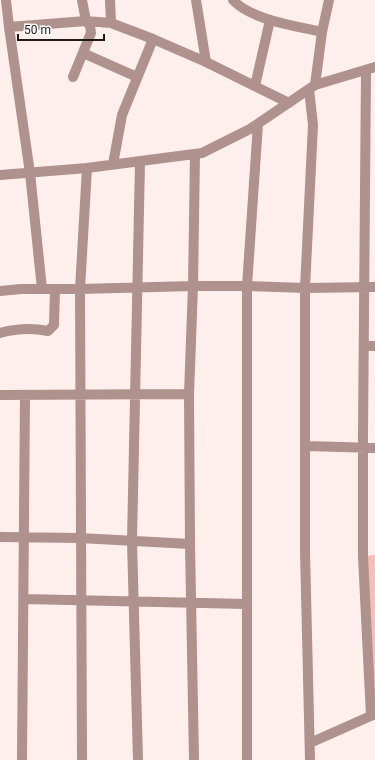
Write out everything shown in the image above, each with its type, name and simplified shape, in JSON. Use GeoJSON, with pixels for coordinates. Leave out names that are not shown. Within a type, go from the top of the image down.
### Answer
{"type":"FeatureCollection","features":[{"type":"Feature","properties":{"kind":"street"},"geometry":{"type":"LineString","coordinates":[[6,0],[30,173],[42,289]]}},
{"type":"Feature","properties":{"kind":"street"},"geometry":{"type":"LineString","coordinates":[[73,77],[91,33],[90,26],[86,21],[82,0]]}},
{"type":"Feature","properties":{"kind":"street"},"geometry":{"type":"LineString","coordinates":[[110,0],[111,23]]}},
{"type":"Feature","properties":{"kind":"street"},"geometry":{"type":"LineString","coordinates":[[196,0],[206,62]]}},
{"type":"Feature","properties":{"kind":"street"},"geometry":{"type":"LineString","coordinates":[[233,0],[238,5],[270,20],[322,32]]}},
{"type":"Feature","properties":{"kind":"street"},"geometry":{"type":"LineString","coordinates":[[310,760],[305,551],[305,288],[313,125],[312,87],[329,0]]}},
{"type":"Feature","properties":{"kind":"street"},"geometry":{"type":"LineString","coordinates":[[255,86],[270,20]]}},
{"type":"Feature","properties":{"kind":"street"},"geometry":{"type":"LineString","coordinates":[[9,27],[86,21],[111,23],[206,62],[289,103]]}},
{"type":"Feature","properties":{"kind":"street"},"geometry":{"type":"LineString","coordinates":[[113,164],[122,115],[153,39]]}},
{"type":"Feature","properties":{"kind":"street"},"geometry":{"type":"LineString","coordinates":[[83,54],[137,77]]}},
{"type":"Feature","properties":{"kind":"street"},"geometry":{"type":"LineString","coordinates":[[0,175],[87,168],[202,153],[250,129],[312,87],[370,68],[370,121],[364,287],[363,447],[364,557],[373,715],[310,742]]}},
{"type":"Feature","properties":{"kind":"street"},"geometry":{"type":"LineString","coordinates":[[247,760],[247,286],[258,124]]}},
{"type":"Feature","properties":{"kind":"street"},"geometry":{"type":"LineString","coordinates":[[194,760],[188,394],[193,286],[195,154]]}},
{"type":"Feature","properties":{"kind":"street"},"geometry":{"type":"LineString","coordinates":[[138,760],[132,541],[140,162]]}},
{"type":"Feature","properties":{"kind":"street"},"geometry":{"type":"LineString","coordinates":[[82,760],[80,289],[87,168]]}},
{"type":"Feature","properties":{"kind":"street"},"geometry":{"type":"LineString","coordinates":[[0,291],[193,286],[305,288],[375,287]]}},
{"type":"Feature","properties":{"kind":"street"},"geometry":{"type":"LineString","coordinates":[[0,334],[8,331],[20,330],[39,329],[48,331],[54,325],[54,289]]}},
{"type":"Feature","properties":{"kind":"street"},"geometry":{"type":"LineString","coordinates":[[364,346],[375,346]]}},
{"type":"Feature","properties":{"kind":"street"},"geometry":{"type":"LineString","coordinates":[[0,395],[188,394]]}},
{"type":"Feature","properties":{"kind":"street"},"geometry":{"type":"LineString","coordinates":[[22,760],[25,395]]}},
{"type":"Feature","properties":{"kind":"street"},"geometry":{"type":"LineString","coordinates":[[306,446],[375,448]]}},
{"type":"Feature","properties":{"kind":"street"},"geometry":{"type":"LineString","coordinates":[[0,538],[80,538],[190,544]]}},
{"type":"Feature","properties":{"kind":"street"},"geometry":{"type":"LineString","coordinates":[[24,599],[247,604]]}},
{"type":"Feature","properties":{"kind":"shaded area"},"geometry":{"type":"Polygon","coordinates":[[[375,555],[375,713],[362,556],[375,555]]]}}]}
